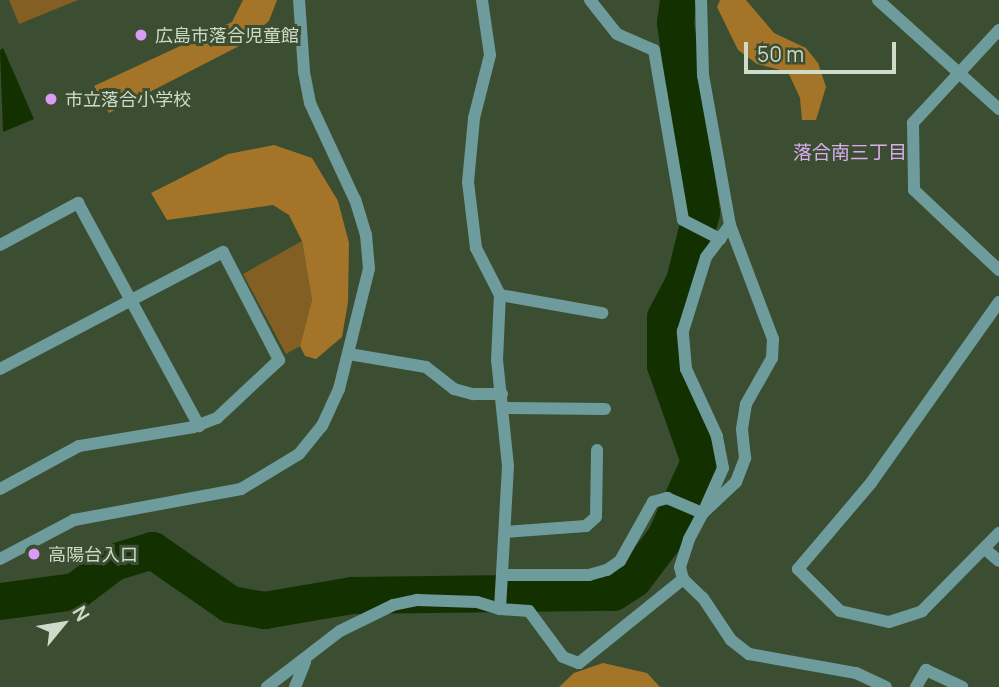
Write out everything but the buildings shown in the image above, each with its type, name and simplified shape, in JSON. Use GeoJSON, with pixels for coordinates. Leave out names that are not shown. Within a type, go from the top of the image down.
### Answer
{"type":"FeatureCollection","features":[{"type":"Feature","properties":{"kind":"street"},"geometry":{"type":"LineString","coordinates":[[0,559],[74,520],[210,496],[269,476],[299,454],[321,426],[349,354],[369,269],[366,235],[310,103],[299,0]]}},
{"type":"Feature","properties":{"kind":"street"},"geometry":{"type":"LineString","coordinates":[[482,0],[490,55],[474,118],[467,182],[476,248],[500,295],[497,360],[504,408],[506,532],[500,605]]}},
{"type":"Feature","properties":{"kind":"street"},"geometry":{"type":"LineString","coordinates":[[590,0],[617,34],[654,50],[683,220],[720,239]]}},
{"type":"Feature","properties":{"kind":"street"},"geometry":{"type":"LineString","coordinates":[[701,0],[703,75],[730,225],[774,339],[772,358],[746,404],[742,429],[744,458],[736,482],[703,513]]}},
{"type":"Feature","properties":{"kind":"street"},"geometry":{"type":"LineString","coordinates":[[878,0],[999,109]]}},
{"type":"Feature","properties":{"kind":"street"},"geometry":{"type":"LineString","coordinates":[[999,30],[913,123],[914,190],[999,270]]}},
{"type":"Feature","properties":{"kind":"street"},"geometry":{"type":"LineString","coordinates":[[0,245],[78,204],[199,426]]}},
{"type":"Feature","properties":{"kind":"street"},"geometry":{"type":"LineString","coordinates":[[730,225],[706,257],[683,331],[687,369],[717,436],[723,468],[686,548],[680,567],[683,579],[703,598],[731,640],[749,654],[856,673],[886,687]]}},
{"type":"Feature","properties":{"kind":"street"},"geometry":{"type":"LineString","coordinates":[[0,369],[223,252],[279,360],[217,418],[199,426],[79,446],[0,489]]}},
{"type":"Feature","properties":{"kind":"street"},"geometry":{"type":"LineString","coordinates":[[500,295],[601,313]]}},
{"type":"Feature","properties":{"kind":"street"},"geometry":{"type":"LineString","coordinates":[[999,302],[871,483],[798,569],[840,611],[889,622],[922,611],[999,533]]}},
{"type":"Feature","properties":{"kind":"street"},"geometry":{"type":"LineString","coordinates":[[349,354],[426,367],[454,389],[473,394],[502,394]]}},
{"type":"Feature","properties":{"kind":"street"},"geometry":{"type":"LineString","coordinates":[[504,408],[606,409]]}},
{"type":"Feature","properties":{"kind":"street"},"geometry":{"type":"LineString","coordinates":[[506,532],[586,526],[596,517],[597,450]]}},
{"type":"Feature","properties":{"kind":"street"},"geometry":{"type":"LineString","coordinates":[[504,578],[589,575],[607,570],[620,561],[653,502],[667,498],[703,513]]}},
{"type":"Feature","properties":{"kind":"street"},"geometry":{"type":"LineString","coordinates":[[985,549],[999,561]]}},
{"type":"Feature","properties":{"kind":"street"},"geometry":{"type":"LineString","coordinates":[[267,687],[305,662],[340,631],[393,605],[429,601],[500,605],[529,611],[563,657],[579,663],[683,579]]}},
{"type":"Feature","properties":{"kind":"street"},"geometry":{"type":"LineString","coordinates":[[295,687],[305,662]]}},
{"type":"Feature","properties":{"kind":"street"},"geometry":{"type":"LineString","coordinates":[[916,687],[926,670],[962,687]]}},
{"type":"Feature","properties":{"kind":"shaded area"},"geometry":{"type":"Polygon","coordinates":[[[9,0],[78,0],[19,24],[9,0]]]}},
{"type":"Feature","properties":{"kind":"shaded area"},"geometry":{"type":"Polygon","coordinates":[[[243,0],[277,0],[269,21],[241,45],[109,113],[94,86],[232,22],[243,0]]]}},
{"type":"Feature","properties":{"kind":"shaded area"},"geometry":{"type":"Polygon","coordinates":[[[720,0],[746,0],[774,33],[806,48],[818,63],[826,87],[816,120],[802,120],[800,98],[788,72],[757,64],[738,50],[717,7],[720,0]]]}},
{"type":"Feature","properties":{"kind":"shaded area"},"geometry":{"type":"Polygon","coordinates":[[[3,48],[34,119],[3,132],[0,50],[3,48]]]}},
{"type":"Feature","properties":{"kind":"shaded area"},"geometry":{"type":"Polygon","coordinates":[[[274,145],[312,158],[338,201],[349,243],[348,302],[342,337],[316,359],[305,356],[300,346],[312,300],[302,241],[289,215],[273,205],[167,220],[151,193],[228,154],[274,145]]]}},
{"type":"Feature","properties":{"kind":"shaded area"},"geometry":{"type":"Polygon","coordinates":[[[302,241],[312,300],[300,346],[286,354],[243,274],[302,241]]]}},
{"type":"Feature","properties":{"kind":"shaded area"},"geometry":{"type":"Polygon","coordinates":[[[603,663],[647,673],[660,687],[559,687],[574,673],[603,663]]]}},
{"type":"Feature","properties":{"kind":"waterway"},"geometry":{"type":"LineString","coordinates":[[0,601],[75,591],[113,562],[152,550],[230,604],[264,610],[352,595],[613,592],[633,579],[665,537],[699,461],[665,365],[665,317],[684,281],[701,212],[675,22],[678,0]]}},
{"type":"Feature","properties":{"kind":"place","name":"広島市落合児童館"},"geometry":{"type":"Point","coordinates":[141,35]}},
{"type":"Feature","properties":{"kind":"place","name":"市立落合小学校"},"geometry":{"type":"Point","coordinates":[51,99]}},
{"type":"Feature","properties":{"kind":"place","name":"高陽台入口"},"geometry":{"type":"Point","coordinates":[34,554]}},
{"type":"Feature","properties":{"kind":"district","name":"落合南三丁目"},"geometry":{"type":"Point","coordinates":[850,153]}}]}
